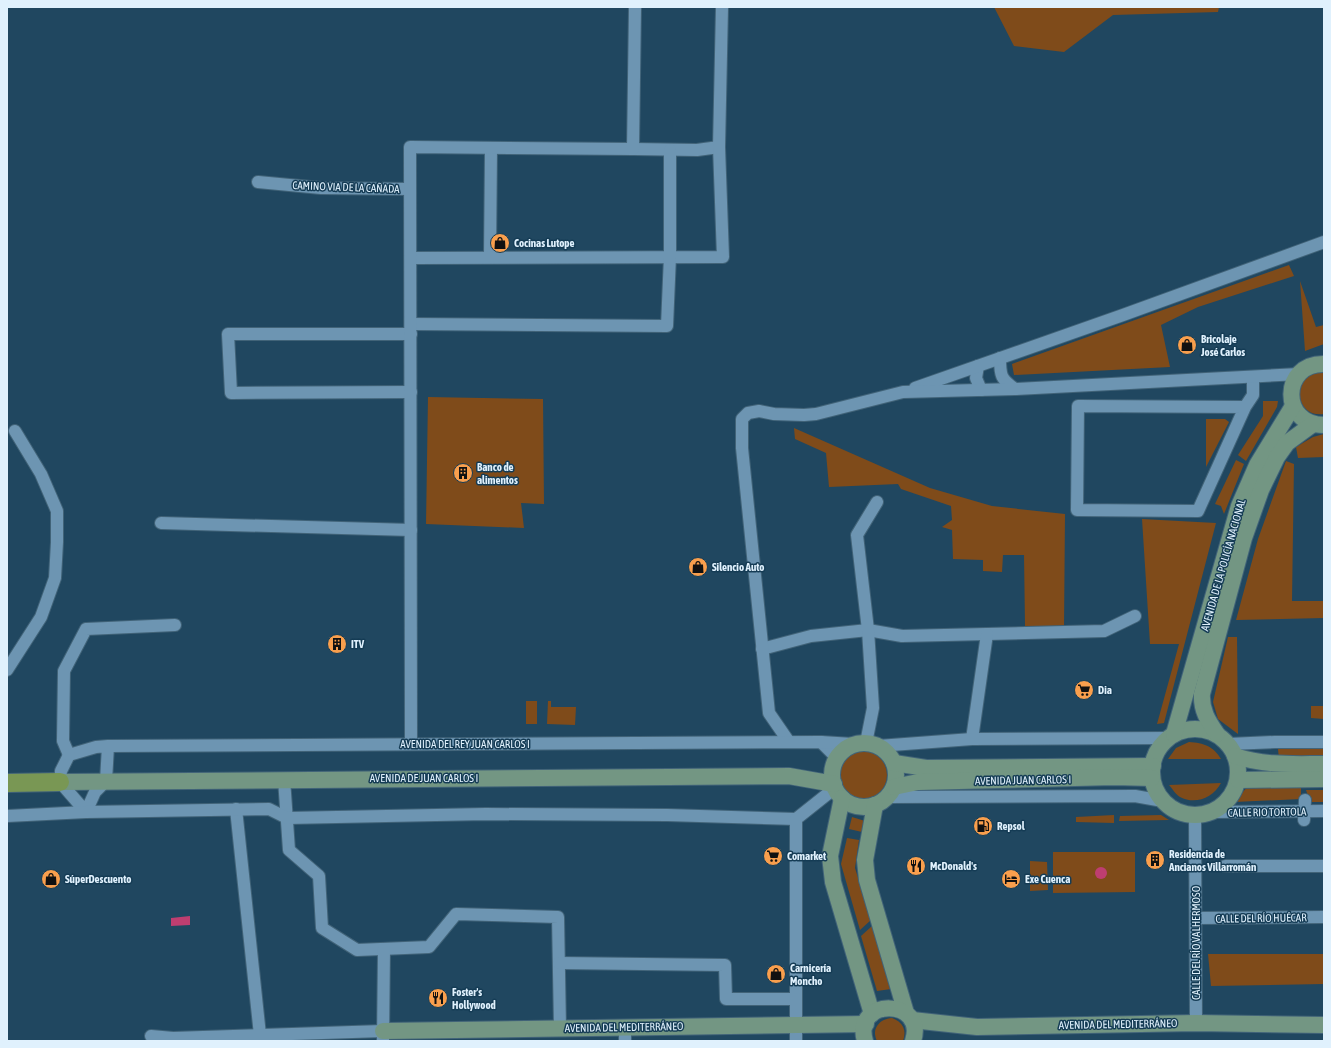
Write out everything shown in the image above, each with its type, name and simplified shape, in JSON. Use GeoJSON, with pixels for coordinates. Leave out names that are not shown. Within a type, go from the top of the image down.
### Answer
{"type":"FeatureCollection","features":[{"type":"Feature","properties":{"kind":"main road"},"geometry":{"type":"LineString","coordinates":[[1318,425],[1302,418],[1293,406],[1291,389],[1299,374],[1312,365],[1324,364]]}},
{"type":"Feature","properties":{"kind":"main road","name":"AVENIDA DE LA POLICÍA NACIONAL"},"geometry":{"type":"LineString","coordinates":[[1172,736],[1239,506],[1257,465],[1293,406]]}},
{"type":"Feature","properties":{"kind":"main road","name":"AVENIDA DE LA POLICÍA NACIONAL"},"geometry":{"type":"LineString","coordinates":[[1227,745],[1205,715],[1202,707],[1202,694],[1250,520],[1267,477],[1277,457],[1292,438],[1318,425]]}},
{"type":"Feature","properties":{"kind":"main road"},"geometry":{"type":"LineString","coordinates":[[1227,745],[1238,765],[1238,780],[1228,800],[1220,807],[1203,814],[1176,811],[1164,801],[1156,790],[1152,772],[1159,748],[1172,736],[1193,729],[1208,730],[1227,745],[1255,763],[1281,765],[1324,764]]}},
{"type":"Feature","properties":{"kind":"main road"},"geometry":{"type":"LineString","coordinates":[[789,776],[835,762],[843,751],[866,744],[889,754],[894,763],[896,775],[885,796],[865,860],[867,880],[914,1029],[913,1041]]}},
{"type":"Feature","properties":{"kind":"main road"},"geometry":{"type":"LineString","coordinates":[[835,762],[837,790],[830,856],[833,882],[869,1019],[864,1031],[865,1041]]}},
{"type":"Feature","properties":{"kind":"main road","name":"AVENIDA JUAN CARLOS I"},"geometry":{"type":"LineString","coordinates":[[894,763],[926,768],[1152,772]]}},
{"type":"Feature","properties":{"kind":"main road","name":"AVENIDA JUAN CARLOS I"},"geometry":{"type":"LineString","coordinates":[[885,796],[918,782],[1114,777],[1152,772]]}},
{"type":"Feature","properties":{"kind":"main road"},"geometry":{"type":"LineString","coordinates":[[789,776],[837,790],[858,806],[885,796]]}},
{"type":"Feature","properties":{"kind":"main road","name":"AVENIDA DE JUAN CARLOS I"},"geometry":{"type":"LineString","coordinates":[[60,782],[789,776]]}},
{"type":"Feature","properties":{"kind":"main road"},"geometry":{"type":"LineString","coordinates":[[1238,780],[1324,779]]}},
{"type":"Feature","properties":{"kind":"main road"},"geometry":{"type":"LineString","coordinates":[[7,783],[60,782]]}},
{"type":"Feature","properties":{"kind":"main road","name":"AVENIDA DEL MEDITERRÁNEO"},"geometry":{"type":"LineString","coordinates":[[383,1036],[560,1028],[625,1034],[869,1019],[879,1009],[888,1007],[898,1009],[909,1017],[977,1027],[1196,1023],[1324,1025]]}},
{"type":"Feature","properties":{"kind":"street"},"geometry":{"type":"LineString","coordinates":[[633,149],[635,7]]}},
{"type":"Feature","properties":{"kind":"street"},"geometry":{"type":"LineString","coordinates":[[411,258],[724,257],[719,147],[722,7]]}},
{"type":"Feature","properties":{"kind":"street"},"geometry":{"type":"LineString","coordinates":[[411,744],[410,147],[697,150],[719,147]]}},
{"type":"Feature","properties":{"kind":"street"},"geometry":{"type":"LineString","coordinates":[[490,257],[491,148]]}},
{"type":"Feature","properties":{"kind":"street"},"geometry":{"type":"LineString","coordinates":[[411,392],[231,393],[228,334],[411,329],[667,326],[670,256],[670,150]]}},
{"type":"Feature","properties":{"kind":"street","name":"CAMINO VIA DE LA CAÑADA"},"geometry":{"type":"LineString","coordinates":[[258,182],[321,188],[410,189]]}},
{"type":"Feature","properties":{"kind":"street"},"geometry":{"type":"LineString","coordinates":[[789,742],[769,713],[749,522],[742,419],[748,412],[759,411],[774,414],[804,415],[816,414],[902,392],[1324,242]]}},
{"type":"Feature","properties":{"kind":"street"},"geometry":{"type":"LineString","coordinates":[[1000,358],[1000,371],[1003,381],[1015,389]]}},
{"type":"Feature","properties":{"kind":"street"},"geometry":{"type":"LineString","coordinates":[[978,366],[976,378],[981,390]]}},
{"type":"Feature","properties":{"kind":"street"},"geometry":{"type":"LineString","coordinates":[[902,392],[1015,389],[1299,374]]}},
{"type":"Feature","properties":{"kind":"street"},"geometry":{"type":"LineString","coordinates":[[1245,407],[1078,406],[1077,510],[1198,511],[1226,452],[1245,407],[1253,395],[1253,377]]}},
{"type":"Feature","properties":{"kind":"street"},"geometry":{"type":"LineString","coordinates":[[7,670],[41,617],[55,578],[57,542],[57,510],[41,474],[15,431]]}},
{"type":"Feature","properties":{"kind":"street"},"geometry":{"type":"LineString","coordinates":[[866,744],[873,708],[868,630],[856,535],[877,502]]}},
{"type":"Feature","properties":{"kind":"street"},"geometry":{"type":"LineString","coordinates":[[161,523],[411,530]]}},
{"type":"Feature","properties":{"kind":"street"},"geometry":{"type":"LineString","coordinates":[[762,649],[810,636],[868,630],[902,636],[1104,631],[1135,616]]}},
{"type":"Feature","properties":{"kind":"street"},"geometry":{"type":"LineString","coordinates":[[86,812],[60,782],[61,771],[69,756],[63,741],[64,671],[86,629],[175,625]]}},
{"type":"Feature","properties":{"kind":"street"},"geometry":{"type":"LineString","coordinates":[[972,739],[987,634]]}},
{"type":"Feature","properties":{"kind":"street","name":"AVENIDA DEL REY JUAN CARLOS I"},"geometry":{"type":"LineString","coordinates":[[69,756],[96,747],[108,746],[789,742],[866,744],[972,739],[1172,736]]}},
{"type":"Feature","properties":{"kind":"street"},"geometry":{"type":"LineString","coordinates":[[822,742],[835,762]]}},
{"type":"Feature","properties":{"kind":"street"},"geometry":{"type":"LineString","coordinates":[[1227,745],[1275,742],[1324,742]]}},
{"type":"Feature","properties":{"kind":"street"},"geometry":{"type":"LineString","coordinates":[[86,812],[95,792],[106,781],[108,746]]}},
{"type":"Feature","properties":{"kind":"street"},"geometry":{"type":"LineString","coordinates":[[284,779],[289,850],[319,876],[322,928],[357,950],[429,947],[456,914],[558,917],[560,1028]]}},
{"type":"Feature","properties":{"kind":"street"},"geometry":{"type":"LineString","coordinates":[[7,816],[86,812],[270,809],[287,818],[486,814],[667,815],[796,819],[837,790]]}},
{"type":"Feature","properties":{"kind":"street"},"geometry":{"type":"LineString","coordinates":[[885,796],[1135,796],[1164,801]]}},
{"type":"Feature","properties":{"kind":"street"},"geometry":{"type":"LineString","coordinates":[[236,809],[260,1035]]}},
{"type":"Feature","properties":{"kind":"street","name":"CALLE RIO TORTOLA"},"geometry":{"type":"LineString","coordinates":[[1203,814],[1304,810],[1324,811]]}},
{"type":"Feature","properties":{"kind":"street","name":"CALLE DEL RÍO VALHERMOSO"},"geometry":{"type":"LineString","coordinates":[[1196,1023],[1197,918],[1203,814]]}},
{"type":"Feature","properties":{"kind":"street"},"geometry":{"type":"LineString","coordinates":[[796,819],[796,1041]]}},
{"type":"Feature","properties":{"kind":"street"},"geometry":{"type":"LineString","coordinates":[[1225,866],[1324,866]]}},
{"type":"Feature","properties":{"kind":"street","name":"CALLE DEL RÍO HUÉCAR"},"geometry":{"type":"LineString","coordinates":[[1197,918],[1324,917]]}},
{"type":"Feature","properties":{"kind":"street"},"geometry":{"type":"LineString","coordinates":[[152,1036],[173,1038],[260,1035],[383,1036],[384,949]]}},
{"type":"Feature","properties":{"kind":"street"},"geometry":{"type":"LineString","coordinates":[[559,963],[725,964],[726,999],[796,999]]}},
{"type":"Feature","properties":{"kind":"shaded area"},"geometry":{"type":"Polygon","coordinates":[[[994,7],[1219,7],[1218,12],[1113,15],[1064,52],[1014,46],[994,7]]]}},
{"type":"Feature","properties":{"kind":"shaded area"},"geometry":{"type":"Polygon","coordinates":[[[1289,265],[1294,276],[1198,307],[1161,325],[1170,367],[1014,375],[1012,364],[1289,265]]]}},
{"type":"Feature","properties":{"kind":"shaded area"},"geometry":{"type":"Polygon","coordinates":[[[1300,281],[1316,327],[1324,325],[1324,344],[1305,351],[1300,281]]]}},
{"type":"Feature","properties":{"kind":"shaded area"},"geometry":{"type":"Polygon","coordinates":[[[1324,371],[1324,414],[1316,414],[1304,407],[1301,401],[1300,387],[1303,380],[1309,374],[1324,371]]]}},
{"type":"Feature","properties":{"kind":"shaded area"},"geometry":{"type":"Polygon","coordinates":[[[428,397],[543,399],[544,504],[521,503],[524,528],[426,524],[428,397]]]}},
{"type":"Feature","properties":{"kind":"shaded area"},"geometry":{"type":"Polygon","coordinates":[[[1263,401],[1278,401],[1277,407],[1246,461],[1238,455],[1263,416],[1263,401]]]}},
{"type":"Feature","properties":{"kind":"shaded area"},"geometry":{"type":"Polygon","coordinates":[[[1206,419],[1225,419],[1229,422],[1206,467],[1206,419]]]}},
{"type":"Feature","properties":{"kind":"shaded area"},"geometry":{"type":"Polygon","coordinates":[[[794,428],[930,488],[992,506],[1065,514],[1064,628],[1025,626],[1024,555],[1003,555],[1002,572],[983,571],[983,560],[953,559],[952,530],[942,527],[952,520],[951,506],[901,489],[898,484],[829,487],[826,453],[795,439],[794,428]]]}},
{"type":"Feature","properties":{"kind":"shaded area"},"geometry":{"type":"Polygon","coordinates":[[[1324,434],[1324,457],[1298,458],[1296,447],[1313,437],[1324,434]]]}},
{"type":"Feature","properties":{"kind":"shaded area"},"geometry":{"type":"Polygon","coordinates":[[[1236,460],[1244,464],[1224,514],[1221,506],[1215,504],[1236,460]]]}},
{"type":"Feature","properties":{"kind":"shaded area"},"geometry":{"type":"Polygon","coordinates":[[[1286,461],[1294,464],[1292,601],[1324,601],[1324,618],[1236,620],[1258,539],[1286,461]]]}},
{"type":"Feature","properties":{"kind":"shaded area"},"geometry":{"type":"Polygon","coordinates":[[[1142,519],[1216,523],[1164,723],[1157,724],[1179,644],[1150,644],[1142,519]]]}},
{"type":"Feature","properties":{"kind":"shaded area"},"geometry":{"type":"Polygon","coordinates":[[[1228,637],[1237,637],[1238,734],[1218,719],[1213,702],[1228,637]]]}},
{"type":"Feature","properties":{"kind":"shaded area"},"geometry":{"type":"Polygon","coordinates":[[[526,701],[537,701],[537,724],[526,724],[526,701]]]}},
{"type":"Feature","properties":{"kind":"shaded area"},"geometry":{"type":"Polygon","coordinates":[[[548,701],[551,701],[551,707],[576,707],[575,725],[547,724],[548,701]]]}},
{"type":"Feature","properties":{"kind":"shaded area"},"geometry":{"type":"Polygon","coordinates":[[[1311,706],[1324,706],[1324,719],[1311,718],[1311,706]]]}},
{"type":"Feature","properties":{"kind":"shaded area"},"geometry":{"type":"Polygon","coordinates":[[[1189,742],[1208,746],[1215,751],[1221,759],[1168,759],[1176,748],[1189,742]]]}},
{"type":"Feature","properties":{"kind":"shaded area"},"geometry":{"type":"Polygon","coordinates":[[[1324,748],[1324,758],[1279,759],[1278,749],[1324,748]]]}},
{"type":"Feature","properties":{"kind":"shaded area"},"geometry":{"type":"Polygon","coordinates":[[[858,751],[868,751],[877,755],[883,761],[887,770],[887,780],[883,789],[877,795],[868,799],[858,799],[849,795],[843,789],[839,780],[839,770],[843,761],[849,755],[858,751]]]}},
{"type":"Feature","properties":{"kind":"shaded area"},"geometry":{"type":"Polygon","coordinates":[[[1221,783],[1213,793],[1203,799],[1197,800],[1180,797],[1169,785],[1221,783]]]}},
{"type":"Feature","properties":{"kind":"shaded area"},"geometry":{"type":"Polygon","coordinates":[[[1301,783],[1301,799],[1234,802],[1249,785],[1301,783]]]}},
{"type":"Feature","properties":{"kind":"shaded area"},"geometry":{"type":"Polygon","coordinates":[[[1306,790],[1324,790],[1324,802],[1310,802],[1306,790]]]}},
{"type":"Feature","properties":{"kind":"shaded area"},"geometry":{"type":"Polygon","coordinates":[[[1114,815],[1114,823],[1076,822],[1076,817],[1114,815]]]}},
{"type":"Feature","properties":{"kind":"shaded area"},"geometry":{"type":"Polygon","coordinates":[[[1161,815],[1169,820],[1119,821],[1120,816],[1161,815]]]}},
{"type":"Feature","properties":{"kind":"shaded area"},"geometry":{"type":"Polygon","coordinates":[[[852,817],[865,821],[862,832],[849,829],[852,817]]]}},
{"type":"Feature","properties":{"kind":"shaded area"},"geometry":{"type":"Polygon","coordinates":[[[847,838],[859,840],[855,868],[871,920],[860,930],[841,864],[847,838]]]}},
{"type":"Feature","properties":{"kind":"shaded area"},"geometry":{"type":"Polygon","coordinates":[[[1053,852],[1135,852],[1135,892],[1053,893],[1053,852]]]}},
{"type":"Feature","properties":{"kind":"shaded area"},"geometry":{"type":"Polygon","coordinates":[[[1030,861],[1047,862],[1048,890],[1030,891],[1030,861]]]}},
{"type":"Feature","properties":{"kind":"shaded area"},"geometry":{"type":"Polygon","coordinates":[[[1103,867],[1106,868],[1106,878],[1099,879],[1096,878],[1095,871],[1096,868],[1103,867]]]}},
{"type":"Feature","properties":{"kind":"shaded area"},"geometry":{"type":"Polygon","coordinates":[[[190,916],[190,925],[171,926],[171,918],[190,916]]]}},
{"type":"Feature","properties":{"kind":"shaded area"},"geometry":{"type":"Polygon","coordinates":[[[872,926],[891,989],[877,991],[861,936],[872,926]]]}},
{"type":"Feature","properties":{"kind":"shaded area"},"geometry":{"type":"Polygon","coordinates":[[[1208,954],[1324,954],[1324,984],[1211,986],[1208,954]]]}},
{"type":"Feature","properties":{"kind":"shaded area"},"geometry":{"type":"Polygon","coordinates":[[[892,1018],[899,1022],[903,1027],[905,1033],[903,1041],[877,1041],[875,1032],[877,1025],[883,1020],[892,1018]]]}},
{"type":"Feature","properties":{"kind":"place","name":"Cocinas Lutope"},"geometry":{"type":"Point","coordinates":[500,243]}},
{"type":"Feature","properties":{"kind":"place","name":"Bricolaje José Carlos"},"geometry":{"type":"Point","coordinates":[1187,345]}},
{"type":"Feature","properties":{"kind":"place","name":"Banco de alimentos"},"geometry":{"type":"Point","coordinates":[463,473]}},
{"type":"Feature","properties":{"kind":"place","name":"Silencio Auto"},"geometry":{"type":"Point","coordinates":[698,567]}},
{"type":"Feature","properties":{"kind":"place","name":"ITV"},"geometry":{"type":"Point","coordinates":[337,644]}},
{"type":"Feature","properties":{"kind":"place","name":"Dia"},"geometry":{"type":"Point","coordinates":[1084,690]}},
{"type":"Feature","properties":{"kind":"place","name":"Repsol"},"geometry":{"type":"Point","coordinates":[983,826]}},
{"type":"Feature","properties":{"kind":"place","name":"Comarket"},"geometry":{"type":"Point","coordinates":[773,856]}},
{"type":"Feature","properties":{"kind":"place","name":"Residencia de Ancianos Villarromán"},"geometry":{"type":"Point","coordinates":[1155,860]}},
{"type":"Feature","properties":{"kind":"place","name":"McDonald's"},"geometry":{"type":"Point","coordinates":[916,866]}},
{"type":"Feature","properties":{"kind":"place","name":"SúperDescuento"},"geometry":{"type":"Point","coordinates":[51,879]}},
{"type":"Feature","properties":{"kind":"place","name":"Exe Cuenca"},"geometry":{"type":"Point","coordinates":[1011,879]}},
{"type":"Feature","properties":{"kind":"place","name":"Carnicería Moncho"},"geometry":{"type":"Point","coordinates":[776,974]}},
{"type":"Feature","properties":{"kind":"place","name":"Foster's Hollywood"},"geometry":{"type":"Point","coordinates":[438,998]}}]}
